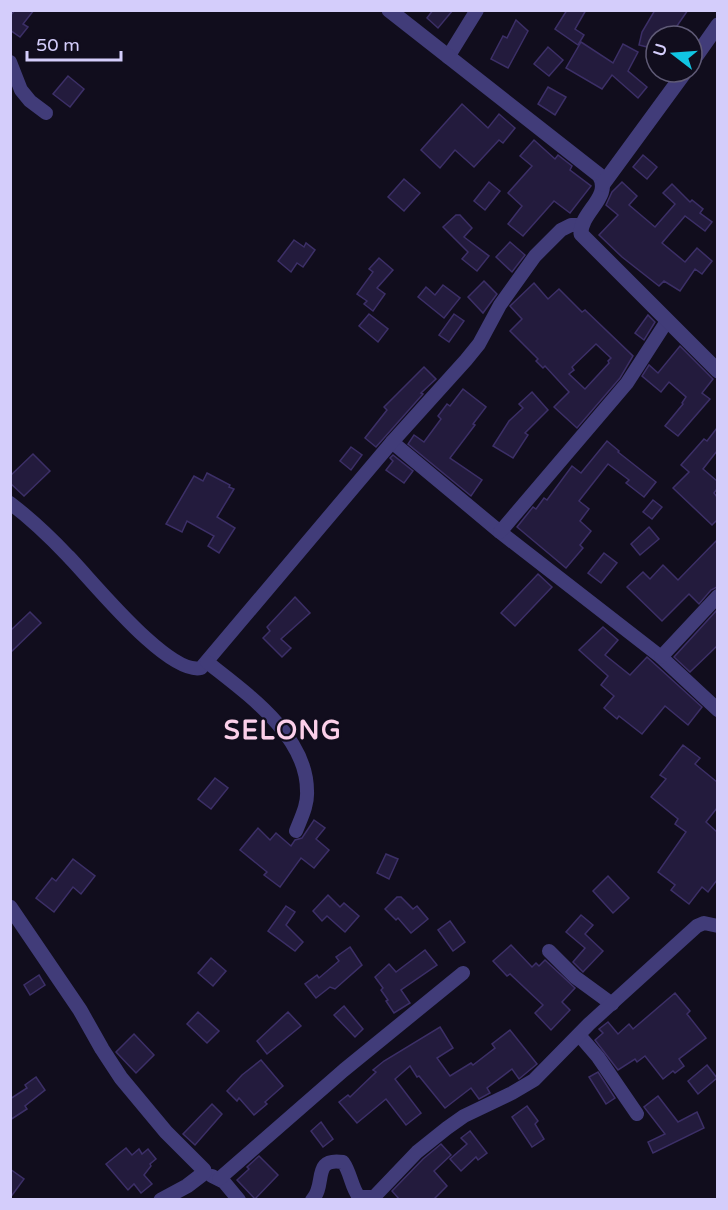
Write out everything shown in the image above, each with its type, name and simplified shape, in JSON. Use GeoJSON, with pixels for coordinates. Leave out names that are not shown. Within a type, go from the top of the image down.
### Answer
{"type":"FeatureCollection","features":[{"type":"Feature","properties":{"kind":"street"},"geometry":{"type":"LineString","coordinates":[[389,10],[599,175],[603,183]]}},
{"type":"Feature","properties":{"kind":"street"},"geometry":{"type":"LineString","coordinates":[[448,57],[477,10]]}},
{"type":"Feature","properties":{"kind":"street"},"geometry":{"type":"LineString","coordinates":[[704,44],[717,25]]}},
{"type":"Feature","properties":{"kind":"street"},"geometry":{"type":"LineString","coordinates":[[10,62],[21,90],[30,101],[46,113]]}},
{"type":"Feature","properties":{"kind":"street"},"geometry":{"type":"LineString","coordinates":[[676,84],[603,183],[597,201],[582,225],[581,234],[717,371]]}},
{"type":"Feature","properties":{"kind":"street"},"geometry":{"type":"LineString","coordinates":[[10,503],[32,519],[70,557],[110,604],[154,645],[186,666],[195,670],[201,668],[392,442],[479,344],[500,305],[535,256],[561,230],[571,225],[582,225]]}},
{"type":"Feature","properties":{"kind":"street"},"geometry":{"type":"LineString","coordinates":[[500,532],[627,383],[668,321]]}},
{"type":"Feature","properties":{"kind":"street"},"geometry":{"type":"LineString","coordinates":[[392,442],[500,532],[661,657],[717,710]]}},
{"type":"Feature","properties":{"kind":"street"},"geometry":{"type":"LineString","coordinates":[[661,657],[717,596]]}},
{"type":"Feature","properties":{"kind":"street"},"geometry":{"type":"LineString","coordinates":[[207,662],[254,700],[289,738],[301,760],[308,792],[296,831]]}},
{"type":"Feature","properties":{"kind":"street"},"geometry":{"type":"LineString","coordinates":[[12,911],[80,1010],[121,1078],[166,1132],[204,1171],[228,1185],[239,1200]]}},
{"type":"Feature","properties":{"kind":"street"},"geometry":{"type":"LineString","coordinates":[[312,1200],[320,1188],[320,1173],[323,1167],[335,1161],[343,1162],[349,1170],[354,1191],[360,1197],[374,1197],[417,1152],[447,1128],[464,1116],[525,1087],[589,1024],[697,926],[704,923],[717,926]]}},
{"type":"Feature","properties":{"kind":"street"},"geometry":{"type":"LineString","coordinates":[[549,951],[575,977],[612,1004]]}},
{"type":"Feature","properties":{"kind":"street"},"geometry":{"type":"LineString","coordinates":[[219,1179],[344,1070],[464,973]]}},
{"type":"Feature","properties":{"kind":"street"},"geometry":{"type":"LineString","coordinates":[[579,1035],[598,1057],[637,1114]]}},
{"type":"Feature","properties":{"kind":"street"},"geometry":{"type":"LineString","coordinates":[[161,1200],[187,1186],[204,1171]]}},
{"type":"Feature","properties":{"kind":"building"},"geometry":{"type":"Polygon","coordinates":[[[15,10],[34,10],[23,24],[28,27],[20,37],[10,30],[10,16],[15,10]]]}},
{"type":"Feature","properties":{"kind":"building"},"geometry":{"type":"Polygon","coordinates":[[[433,10],[453,10],[438,28],[427,18],[433,10]]]}},
{"type":"Feature","properties":{"kind":"building"},"geometry":{"type":"Polygon","coordinates":[[[567,10],[586,10],[575,29],[584,35],[578,45],[555,29],[567,10]]]}},
{"type":"Feature","properties":{"kind":"building"},"geometry":{"type":"Polygon","coordinates":[[[655,10],[688,10],[678,24],[647,24],[655,10]]]}},
{"type":"Feature","properties":{"kind":"building"},"geometry":{"type":"Polygon","coordinates":[[[516,20],[528,31],[508,68],[491,59],[503,36],[507,38],[516,20]]]}},
{"type":"Feature","properties":{"kind":"building"},"geometry":{"type":"Polygon","coordinates":[[[644,29],[644,46],[639,45],[644,29]]]}},
{"type":"Feature","properties":{"kind":"building"},"geometry":{"type":"Polygon","coordinates":[[[581,42],[613,63],[623,44],[638,52],[628,71],[647,87],[638,98],[612,75],[602,89],[566,68],[581,42]]]}},
{"type":"Feature","properties":{"kind":"building"},"geometry":{"type":"Polygon","coordinates":[[[548,47],[563,60],[549,76],[534,64],[548,47]]]}},
{"type":"Feature","properties":{"kind":"building"},"geometry":{"type":"Polygon","coordinates":[[[68,76],[84,89],[70,107],[53,94],[68,76]]]}},
{"type":"Feature","properties":{"kind":"building"},"geometry":{"type":"Polygon","coordinates":[[[548,87],[566,97],[555,115],[538,104],[548,87]]]}},
{"type":"Feature","properties":{"kind":"building"},"geometry":{"type":"Polygon","coordinates":[[[462,104],[488,128],[499,114],[515,128],[503,143],[499,140],[474,167],[455,150],[440,168],[421,150],[462,104]]]}},
{"type":"Feature","properties":{"kind":"building"},"geometry":{"type":"Polygon","coordinates":[[[534,140],[555,159],[558,155],[572,166],[570,170],[591,186],[570,213],[554,201],[523,236],[508,224],[522,206],[508,193],[532,166],[520,156],[534,140]]]}},
{"type":"Feature","properties":{"kind":"building"},"geometry":{"type":"Polygon","coordinates":[[[643,155],[657,167],[647,179],[633,167],[643,155]]]}},
{"type":"Feature","properties":{"kind":"building"},"geometry":{"type":"Polygon","coordinates":[[[404,179],[420,193],[404,211],[388,197],[404,179]]]}},
{"type":"Feature","properties":{"kind":"building"},"geometry":{"type":"Polygon","coordinates":[[[489,182],[500,191],[485,210],[474,201],[489,182]]]}},
{"type":"Feature","properties":{"kind":"building"},"geometry":{"type":"Polygon","coordinates":[[[622,182],[637,196],[629,205],[655,227],[675,204],[663,193],[672,184],[690,202],[692,200],[703,209],[700,213],[712,222],[705,231],[685,216],[662,243],[685,262],[697,248],[712,261],[702,274],[695,269],[680,291],[664,281],[659,286],[622,257],[599,235],[618,215],[606,205],[612,192],[622,182]]]}},
{"type":"Feature","properties":{"kind":"building"},"geometry":{"type":"Polygon","coordinates":[[[456,215],[460,215],[472,228],[464,237],[489,256],[477,271],[462,259],[468,252],[443,227],[456,215]]]}},
{"type":"Feature","properties":{"kind":"building"},"geometry":{"type":"Polygon","coordinates":[[[294,240],[304,247],[306,243],[315,250],[303,267],[297,263],[291,272],[278,261],[294,240]]]}},
{"type":"Feature","properties":{"kind":"building"},"geometry":{"type":"Polygon","coordinates":[[[510,242],[525,255],[512,272],[496,257],[510,242]]]}},
{"type":"Feature","properties":{"kind":"building"},"geometry":{"type":"Polygon","coordinates":[[[379,258],[393,270],[377,288],[385,294],[373,311],[364,304],[367,301],[357,294],[373,272],[369,269],[379,258]]]}},
{"type":"Feature","properties":{"kind":"building"},"geometry":{"type":"Polygon","coordinates":[[[484,281],[497,294],[483,313],[468,297],[484,281]]]}},
{"type":"Feature","properties":{"kind":"building"},"geometry":{"type":"Polygon","coordinates":[[[534,283],[548,299],[559,289],[582,312],[585,310],[633,356],[620,378],[577,428],[554,407],[569,392],[545,366],[543,368],[536,361],[538,359],[510,331],[522,319],[510,306],[534,283]],[[596,344],[572,367],[574,370],[569,374],[585,389],[611,358],[596,344]]]}},
{"type":"Feature","properties":{"kind":"building"},"geometry":{"type":"Polygon","coordinates":[[[443,285],[460,298],[444,318],[418,297],[426,287],[435,295],[443,285]]]}},
{"type":"Feature","properties":{"kind":"building"},"geometry":{"type":"Polygon","coordinates":[[[369,314],[388,329],[378,342],[359,326],[369,314]]]}},
{"type":"Feature","properties":{"kind":"building"},"geometry":{"type":"Polygon","coordinates":[[[454,314],[464,321],[449,342],[439,335],[454,314]]]}},
{"type":"Feature","properties":{"kind":"building"},"geometry":{"type":"Polygon","coordinates":[[[648,315],[655,322],[644,340],[635,333],[648,315]]]}},
{"type":"Feature","properties":{"kind":"building"},"geometry":{"type":"Polygon","coordinates":[[[680,346],[713,379],[702,393],[710,399],[678,436],[665,426],[686,397],[669,382],[661,392],[642,376],[649,365],[658,373],[680,346]]]}},
{"type":"Feature","properties":{"kind":"building"},"geometry":{"type":"Polygon","coordinates":[[[424,367],[436,379],[421,393],[423,394],[376,447],[365,438],[387,410],[384,407],[424,367]]]}},
{"type":"Feature","properties":{"kind":"building"},"geometry":{"type":"Polygon","coordinates":[[[463,389],[486,407],[450,458],[482,480],[471,496],[408,444],[414,435],[424,442],[441,419],[438,416],[447,404],[450,406],[463,389]]]}},
{"type":"Feature","properties":{"kind":"building"},"geometry":{"type":"Polygon","coordinates":[[[532,392],[548,410],[525,433],[528,435],[513,458],[493,446],[509,421],[523,408],[519,404],[532,392]]]}},
{"type":"Feature","properties":{"kind":"building"},"geometry":{"type":"Polygon","coordinates":[[[717,428],[717,451],[703,469],[717,481],[717,489],[714,493],[717,497],[717,520],[712,525],[673,488],[689,472],[681,465],[704,439],[707,441],[717,428]]]}},
{"type":"Feature","properties":{"kind":"building"},"geometry":{"type":"Polygon","coordinates":[[[607,441],[656,482],[644,497],[626,483],[629,480],[608,464],[579,501],[589,509],[580,521],[591,531],[580,545],[583,548],[566,568],[517,527],[533,507],[536,509],[544,498],[547,500],[572,466],[581,473],[607,441]]]}},
{"type":"Feature","properties":{"kind":"building"},"geometry":{"type":"Polygon","coordinates":[[[351,447],[362,455],[351,470],[340,461],[351,447]]]}},
{"type":"Feature","properties":{"kind":"building"},"geometry":{"type":"Polygon","coordinates":[[[33,454],[50,471],[24,496],[10,483],[10,476],[33,454]]]}},
{"type":"Feature","properties":{"kind":"building"},"geometry":{"type":"Polygon","coordinates":[[[393,455],[413,471],[404,483],[386,470],[393,461],[390,458],[393,455]]]}},
{"type":"Feature","properties":{"kind":"building"},"geometry":{"type":"Polygon","coordinates":[[[207,473],[234,489],[217,517],[235,528],[219,553],[208,546],[214,536],[187,521],[182,532],[166,524],[194,476],[203,481],[207,473]]]}},
{"type":"Feature","properties":{"kind":"building"},"geometry":{"type":"Polygon","coordinates":[[[653,500],[662,507],[652,519],[643,512],[653,500]]]}},
{"type":"Feature","properties":{"kind":"building"},"geometry":{"type":"Polygon","coordinates":[[[649,527],[659,539],[640,555],[631,544],[649,527]]]}},
{"type":"Feature","properties":{"kind":"building"},"geometry":{"type":"Polygon","coordinates":[[[717,540],[717,587],[711,590],[699,604],[689,594],[662,621],[627,587],[643,572],[650,579],[663,565],[678,580],[717,540]]]}},
{"type":"Feature","properties":{"kind":"building"},"geometry":{"type":"Polygon","coordinates":[[[604,553],[617,563],[601,583],[588,573],[604,553]]]}},
{"type":"Feature","properties":{"kind":"building"},"geometry":{"type":"Polygon","coordinates":[[[538,574],[552,587],[515,626],[501,613],[538,574]]]}},
{"type":"Feature","properties":{"kind":"building"},"geometry":{"type":"Polygon","coordinates":[[[295,597],[310,613],[281,639],[291,648],[282,657],[263,638],[270,631],[267,627],[295,597]]]}},
{"type":"Feature","properties":{"kind":"building"},"geometry":{"type":"Polygon","coordinates":[[[717,610],[717,646],[690,672],[674,657],[717,610]]]}},
{"type":"Feature","properties":{"kind":"building"},"geometry":{"type":"Polygon","coordinates":[[[30,612],[41,623],[10,653],[10,631],[30,612]]]}},
{"type":"Feature","properties":{"kind":"building"},"geometry":{"type":"Polygon","coordinates":[[[603,627],[618,640],[605,655],[630,675],[647,657],[702,707],[688,725],[665,706],[642,734],[619,716],[617,719],[604,708],[614,696],[601,685],[608,676],[579,650],[603,627]]]}},
{"type":"Feature","properties":{"kind":"building"},"geometry":{"type":"Polygon","coordinates":[[[683,745],[700,758],[695,764],[717,782],[717,808],[706,822],[717,832],[717,880],[708,892],[702,887],[689,904],[671,890],[675,885],[658,872],[686,832],[675,824],[678,819],[651,797],[666,779],[660,775],[683,745]]]}},
{"type":"Feature","properties":{"kind":"building"},"geometry":{"type":"Polygon","coordinates":[[[215,778],[228,788],[211,809],[198,799],[215,778]]]}},
{"type":"Feature","properties":{"kind":"building"},"geometry":{"type":"Polygon","coordinates":[[[314,820],[325,828],[316,839],[329,850],[314,868],[301,858],[280,887],[264,875],[267,872],[240,850],[258,828],[270,840],[276,833],[291,846],[295,840],[302,838],[314,820]]]}},
{"type":"Feature","properties":{"kind":"building"},"geometry":{"type":"Polygon","coordinates":[[[386,854],[398,859],[389,879],[377,873],[386,854]]]}},
{"type":"Feature","properties":{"kind":"building"},"geometry":{"type":"Polygon","coordinates":[[[73,859],[95,876],[81,894],[73,887],[54,912],[36,898],[52,878],[56,881],[73,859]]]}},
{"type":"Feature","properties":{"kind":"building"},"geometry":{"type":"Polygon","coordinates":[[[608,876],[629,898],[613,913],[593,891],[608,876]]]}},
{"type":"Feature","properties":{"kind":"building"},"geometry":{"type":"Polygon","coordinates":[[[328,895],[340,907],[344,903],[359,916],[345,932],[327,916],[322,921],[313,911],[328,895]]]}},
{"type":"Feature","properties":{"kind":"building"},"geometry":{"type":"Polygon","coordinates":[[[397,897],[401,897],[413,909],[417,906],[428,919],[411,933],[398,918],[396,920],[385,909],[397,897]]]}},
{"type":"Feature","properties":{"kind":"building"},"geometry":{"type":"Polygon","coordinates":[[[286,906],[295,912],[286,925],[303,942],[295,951],[268,931],[286,906]]]}},
{"type":"Feature","properties":{"kind":"building"},"geometry":{"type":"Polygon","coordinates":[[[581,915],[593,925],[585,934],[603,951],[583,972],[573,962],[585,948],[566,932],[581,915]]]}},
{"type":"Feature","properties":{"kind":"building"},"geometry":{"type":"Polygon","coordinates":[[[450,921],[465,942],[453,951],[438,930],[450,921]]]}},
{"type":"Feature","properties":{"kind":"building"},"geometry":{"type":"Polygon","coordinates":[[[511,945],[532,967],[536,963],[539,966],[545,960],[575,988],[562,1002],[570,1010],[551,1030],[535,1013],[543,1005],[510,974],[507,976],[493,961],[511,945]]]}},
{"type":"Feature","properties":{"kind":"building"},"geometry":{"type":"Polygon","coordinates":[[[350,947],[362,965],[335,989],[330,987],[316,998],[305,984],[317,975],[319,978],[339,961],[336,957],[350,947]]]}},
{"type":"Feature","properties":{"kind":"building"},"geometry":{"type":"Polygon","coordinates":[[[425,950],[437,965],[401,990],[410,1003],[394,1013],[381,990],[383,988],[375,977],[389,964],[396,972],[425,950]]]}},
{"type":"Feature","properties":{"kind":"building"},"geometry":{"type":"Polygon","coordinates":[[[211,958],[226,971],[213,986],[198,973],[211,958]]]}},
{"type":"Feature","properties":{"kind":"building"},"geometry":{"type":"Polygon","coordinates":[[[39,975],[45,985],[30,995],[24,985],[39,975]]]}},
{"type":"Feature","properties":{"kind":"building"},"geometry":{"type":"Polygon","coordinates":[[[675,993],[690,1011],[687,1014],[706,1038],[679,1059],[684,1066],[663,1079],[645,1056],[637,1062],[635,1059],[618,1070],[595,1040],[603,1033],[599,1029],[608,1022],[618,1034],[629,1024],[633,1029],[675,993]]]}},
{"type":"Feature","properties":{"kind":"building"},"geometry":{"type":"Polygon","coordinates":[[[344,1006],[363,1029],[355,1037],[334,1015],[344,1006]]]}},
{"type":"Feature","properties":{"kind":"building"},"geometry":{"type":"Polygon","coordinates":[[[198,1012],[219,1031],[207,1043],[187,1024],[198,1012]]]}},
{"type":"Feature","properties":{"kind":"building"},"geometry":{"type":"Polygon","coordinates":[[[288,1012],[301,1026],[267,1054],[257,1041],[288,1012]]]}},
{"type":"Feature","properties":{"kind":"building"},"geometry":{"type":"Polygon","coordinates":[[[440,1027],[453,1048],[437,1058],[450,1076],[471,1063],[473,1065],[495,1048],[492,1044],[510,1030],[537,1064],[519,1079],[512,1069],[487,1088],[490,1093],[479,1099],[471,1088],[445,1108],[410,1066],[395,1079],[421,1113],[406,1125],[386,1099],[357,1123],[339,1102],[348,1095],[350,1097],[376,1072],[373,1070],[384,1061],[440,1027]]]}},
{"type":"Feature","properties":{"kind":"building"},"geometry":{"type":"Polygon","coordinates":[[[134,1034],[154,1055],[136,1073],[116,1052],[134,1034]]]}},
{"type":"Feature","properties":{"kind":"building"},"geometry":{"type":"Polygon","coordinates":[[[261,1060],[283,1086],[254,1115],[239,1098],[237,1101],[227,1091],[261,1060]]]}},
{"type":"Feature","properties":{"kind":"building"},"geometry":{"type":"Polygon","coordinates":[[[707,1065],[717,1078],[698,1094],[688,1081],[707,1065]]]}},
{"type":"Feature","properties":{"kind":"building"},"geometry":{"type":"Polygon","coordinates":[[[598,1072],[615,1098],[606,1104],[589,1077],[598,1072]]]}},
{"type":"Feature","properties":{"kind":"building"},"geometry":{"type":"Polygon","coordinates":[[[36,1077],[45,1090],[25,1106],[27,1109],[10,1120],[10,1099],[27,1088],[25,1085],[36,1077]]]}},
{"type":"Feature","properties":{"kind":"building"},"geometry":{"type":"Polygon","coordinates":[[[658,1096],[678,1122],[697,1112],[704,1128],[653,1153],[648,1142],[665,1134],[644,1107],[658,1096]]]}},
{"type":"Feature","properties":{"kind":"building"},"geometry":{"type":"Polygon","coordinates":[[[212,1104],[222,1114],[195,1145],[183,1134],[212,1104]]]}},
{"type":"Feature","properties":{"kind":"building"},"geometry":{"type":"Polygon","coordinates":[[[527,1106],[538,1121],[535,1124],[544,1139],[532,1147],[512,1117],[527,1106]]]}},
{"type":"Feature","properties":{"kind":"building"},"geometry":{"type":"Polygon","coordinates":[[[321,1122],[333,1139],[323,1147],[311,1131],[321,1122]]]}},
{"type":"Feature","properties":{"kind":"building"},"geometry":{"type":"Polygon","coordinates":[[[470,1131],[487,1153],[478,1160],[476,1157],[461,1171],[450,1159],[467,1144],[461,1138],[470,1131]]]}},
{"type":"Feature","properties":{"kind":"building"},"geometry":{"type":"Polygon","coordinates":[[[441,1144],[451,1155],[434,1171],[447,1186],[433,1200],[400,1200],[392,1191],[441,1144]]]}},
{"type":"Feature","properties":{"kind":"building"},"geometry":{"type":"Polygon","coordinates":[[[126,1148],[132,1155],[139,1149],[142,1154],[148,1149],[156,1159],[144,1175],[152,1184],[141,1193],[134,1184],[128,1190],[106,1164],[126,1148]]]}},
{"type":"Feature","properties":{"kind":"building"},"geometry":{"type":"Polygon","coordinates":[[[259,1156],[278,1175],[255,1199],[237,1180],[259,1156]]]}},
{"type":"Feature","properties":{"kind":"building"},"geometry":{"type":"Polygon","coordinates":[[[10,1169],[24,1179],[10,1198],[10,1169]]]}},
{"type":"Feature","properties":{"kind":"district","name":"SELONG"},"geometry":{"type":"Point","coordinates":[283,730]}}]}
